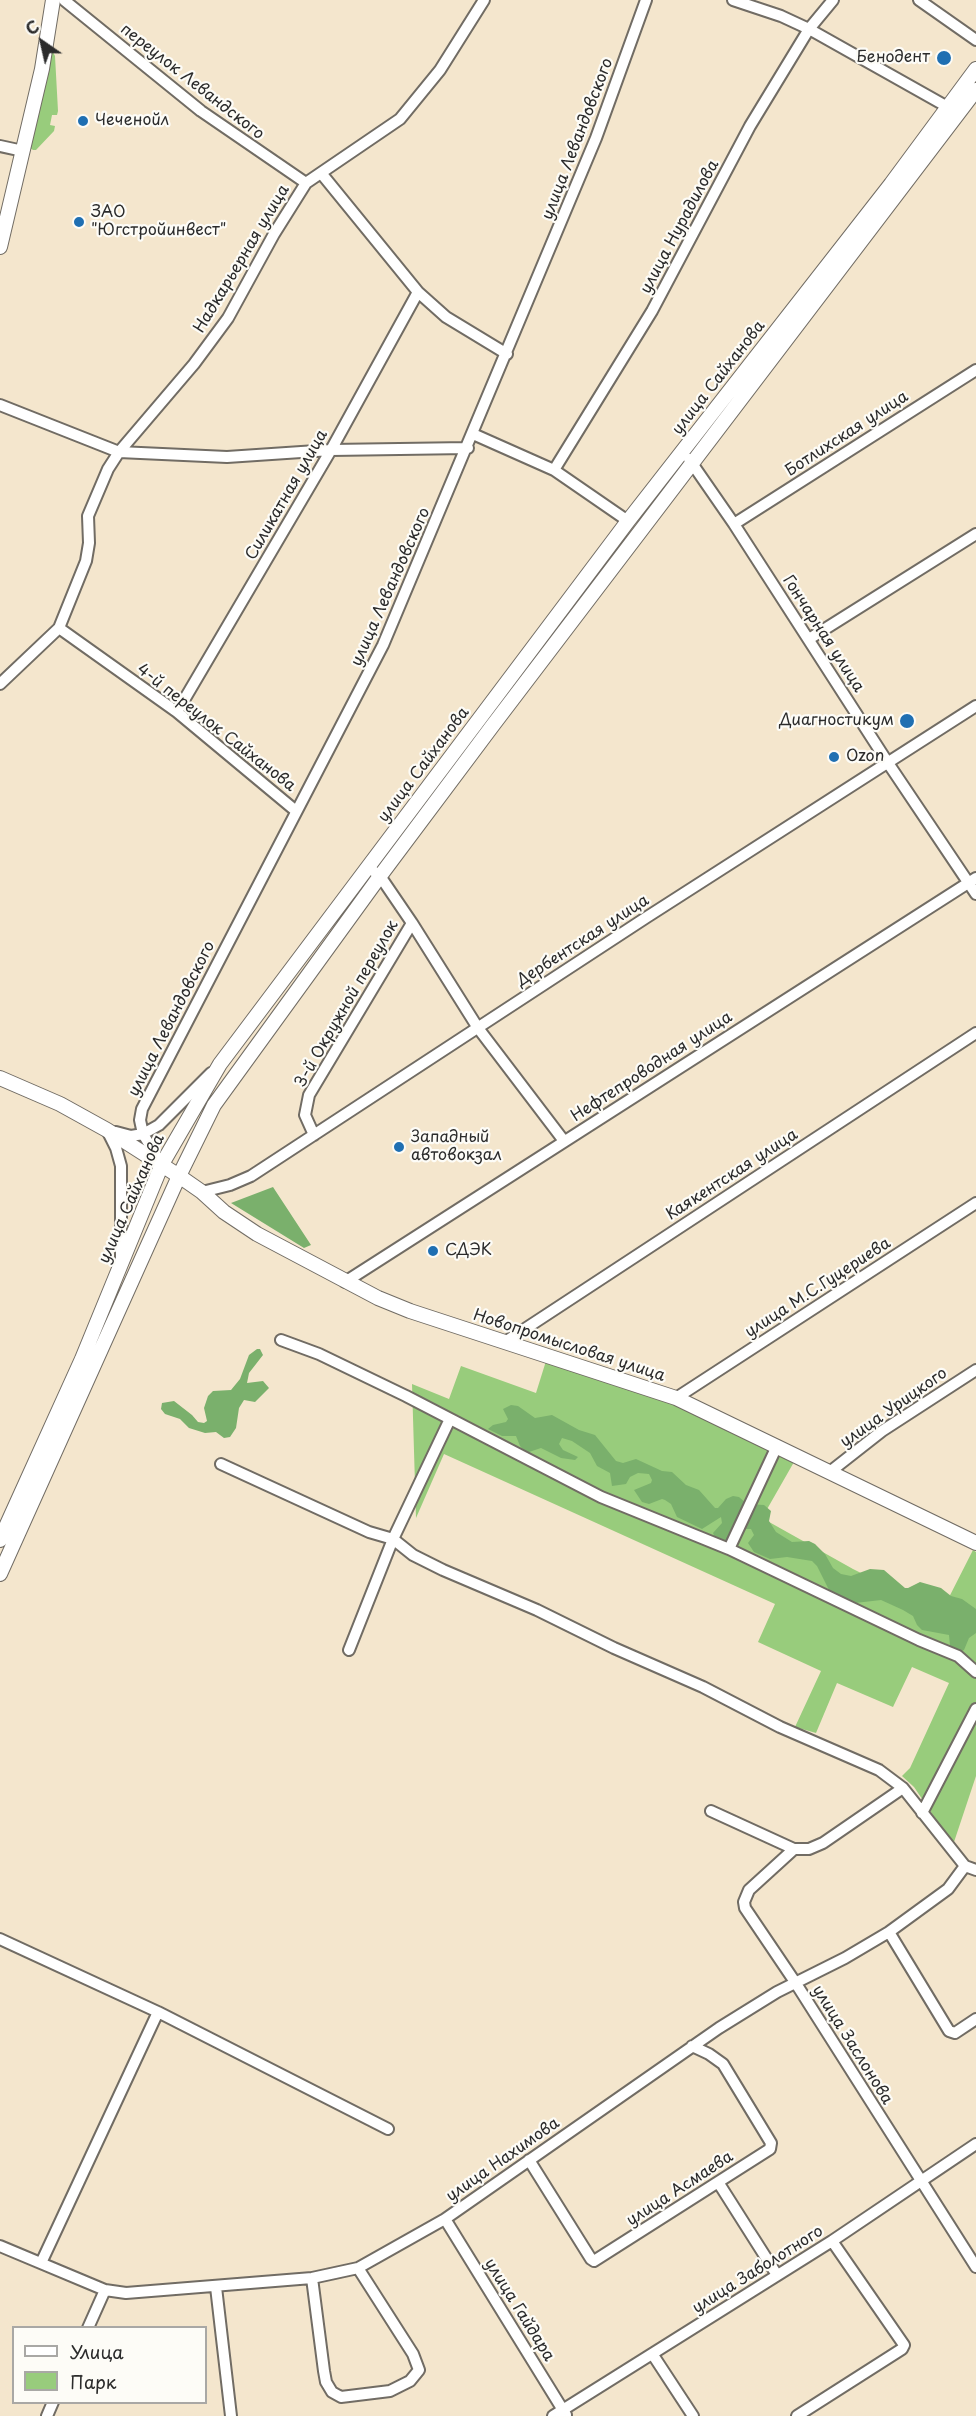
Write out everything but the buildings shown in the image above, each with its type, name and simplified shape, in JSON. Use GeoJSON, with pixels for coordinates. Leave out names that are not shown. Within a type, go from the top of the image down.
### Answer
{"type":"FeatureCollection","features":[{"type":"Feature","properties":{"kind":"main road"},"geometry":{"type":"LineString","coordinates":[[0,247],[42,69],[53,0]]}},
{"type":"Feature","properties":{"kind":"main road","name":"улица Сайханова"},"geometry":{"type":"LineString","coordinates":[[0,1572],[179,1176],[214,1105],[687,458],[954,110],[976,69]]}},
{"type":"Feature","properties":{"kind":"main road","name":"улица Сайханова"},"geometry":{"type":"LineString","coordinates":[[954,110],[974,99]]}},
{"type":"Feature","properties":{"kind":"main road","name":"улица Сайханова"},"geometry":{"type":"LineString","coordinates":[[0,1540],[57,1415],[162,1164],[220,1064],[628,521],[687,458]]}},
{"type":"Feature","properties":{"kind":"main road","name":"Новопромысловая улица"},"geometry":{"type":"LineString","coordinates":[[0,1078],[44,1096],[107,1130],[162,1164],[202,1192],[224,1212],[257,1234],[345,1282],[410,1311],[675,1398],[976,1543]]}},
{"type":"Feature","properties":{"kind":"street","name":"переулок Левандского"},"geometry":{"type":"LineString","coordinates":[[64,0],[201,111],[306,183]]}},
{"type":"Feature","properties":{"kind":"street","name":"Надкарьерная улица"},"geometry":{"type":"LineString","coordinates":[[0,684],[59,628],[86,561],[89,543],[88,516],[108,469],[119,452],[194,364],[228,318],[274,234],[306,183],[400,119],[440,70],[484,0]]}},
{"type":"Feature","properties":{"kind":"street","name":"улица Левандовского"},"geometry":{"type":"LineString","coordinates":[[143,1134],[140,1120],[142,1109],[383,645],[468,448],[596,138],[646,0]]}},
{"type":"Feature","properties":{"kind":"street"},"geometry":{"type":"LineString","coordinates":[[733,0],[781,16],[809,29],[954,110]]}},
{"type":"Feature","properties":{"kind":"street","name":"улица Нурадилова"},"geometry":{"type":"LineString","coordinates":[[554,470],[652,311],[750,126],[809,29],[833,0]]}},
{"type":"Feature","properties":{"kind":"street"},"geometry":{"type":"LineString","coordinates":[[919,0],[976,40]]}},
{"type":"Feature","properties":{"kind":"street"},"geometry":{"type":"LineString","coordinates":[[0,146],[23,151]]}},
{"type":"Feature","properties":{"kind":"street"},"geometry":{"type":"LineString","coordinates":[[321,172],[418,292],[446,317],[507,354]]}},
{"type":"Feature","properties":{"kind":"street","name":"Силикатная улица"},"geometry":{"type":"LineString","coordinates":[[177,712],[331,450],[418,292]]}},
{"type":"Feature","properties":{"kind":"street","name":"Ботлихская улица"},"geometry":{"type":"LineString","coordinates":[[734,524],[976,370]]}},
{"type":"Feature","properties":{"kind":"street"},"geometry":{"type":"LineString","coordinates":[[0,405],[119,452],[227,457],[331,450],[468,448]]}},
{"type":"Feature","properties":{"kind":"street"},"geometry":{"type":"LineString","coordinates":[[473,434],[554,470],[628,521]]}},
{"type":"Feature","properties":{"kind":"street","name":"Гончарная улица"},"geometry":{"type":"LineString","coordinates":[[687,458],[734,524],[888,763],[972,881],[976,894]]}},
{"type":"Feature","properties":{"kind":"street"},"geometry":{"type":"LineString","coordinates":[[809,639],[976,534]]}},
{"type":"Feature","properties":{"kind":"street","name":"4-й переулок Сайханова"},"geometry":{"type":"LineString","coordinates":[[59,628],[177,712],[296,811]]}},
{"type":"Feature","properties":{"kind":"street","name":"Дербентская улица"},"geometry":{"type":"LineString","coordinates":[[202,1192],[230,1185],[251,1176],[976,706]]}},
{"type":"Feature","properties":{"kind":"street"},"geometry":{"type":"LineString","coordinates":[[368,867],[380,876],[478,1028],[564,1141]]}},
{"type":"Feature","properties":{"kind":"street","name":"Нефтепроводная улица"},"geometry":{"type":"LineString","coordinates":[[345,1282],[972,881]]}},
{"type":"Feature","properties":{"kind":"street","name":"3-й Окружной переулок"},"geometry":{"type":"LineString","coordinates":[[314,1135],[305,1115],[309,1095],[412,923]]}},
{"type":"Feature","properties":{"kind":"street","name":"Каякентская улица"},"geometry":{"type":"LineString","coordinates":[[505,1342],[976,1033]]}},
{"type":"Feature","properties":{"kind":"street"},"geometry":{"type":"LineString","coordinates":[[107,1130],[131,1136],[143,1134],[159,1125],[220,1064]]}},
{"type":"Feature","properties":{"kind":"street"},"geometry":{"type":"LineString","coordinates":[[107,1130],[117,1148],[122,1166],[121,1262]]}},
{"type":"Feature","properties":{"kind":"street"},"geometry":{"type":"LineString","coordinates":[[143,1134],[162,1164]]}},
{"type":"Feature","properties":{"kind":"street","name":"улица М.С.Гуцериева"},"geometry":{"type":"LineString","coordinates":[[675,1398],[976,1203]]}},
{"type":"Feature","properties":{"kind":"street"},"geometry":{"type":"LineString","coordinates":[[281,1340],[319,1354],[601,1497],[729,1549],[919,1640],[958,1656],[976,1672]]}},
{"type":"Feature","properties":{"kind":"street","name":"улица Урицкого"},"geometry":{"type":"LineString","coordinates":[[831,1472],[882,1431],[976,1370]]}},
{"type":"Feature","properties":{"kind":"street"},"geometry":{"type":"LineString","coordinates":[[349,1650],[393,1539],[450,1419]]}},
{"type":"Feature","properties":{"kind":"street"},"geometry":{"type":"LineString","coordinates":[[729,1549],[777,1446]]}},
{"type":"Feature","properties":{"kind":"street"},"geometry":{"type":"LineString","coordinates":[[221,1464],[369,1532],[393,1539],[413,1555],[443,1570],[537,1610],[614,1648],[703,1687],[780,1727],[879,1770],[903,1788],[971,1868]]}},
{"type":"Feature","properties":{"kind":"street"},"geometry":{"type":"LineString","coordinates":[[922,1813],[976,1709]]}},
{"type":"Feature","properties":{"kind":"street"},"geometry":{"type":"LineString","coordinates":[[711,1811],[794,1849],[809,1849],[823,1843],[903,1788]]}},
{"type":"Feature","properties":{"kind":"street","name":"улица Заслонова"},"geometry":{"type":"LineString","coordinates":[[794,1849],[749,1890],[744,1902],[750,1917],[795,1982],[976,2267]]}},
{"type":"Feature","properties":{"kind":"street","name":"улица Нахимова"},"geometry":{"type":"LineString","coordinates":[[1,2249],[105,2290],[126,2294],[312,2278],[358,2268],[445,2219],[692,2046],[795,1982],[845,1958],[889,1932],[948,1889],[971,1868]]}},
{"type":"Feature","properties":{"kind":"street"},"geometry":{"type":"LineString","coordinates":[[889,1932],[949,2031],[955,2033],[976,2019]]}},
{"type":"Feature","properties":{"kind":"street"},"geometry":{"type":"LineString","coordinates":[[0,1939],[158,2012],[388,2129]]}},
{"type":"Feature","properties":{"kind":"street"},"geometry":{"type":"LineString","coordinates":[[41,2263],[158,2012]]}},
{"type":"Feature","properties":{"kind":"street","name":"улица Асмаева"},"geometry":{"type":"LineString","coordinates":[[529,2160],[594,2261],[770,2149],[772,2145],[723,2064],[692,2046]]}},
{"type":"Feature","properties":{"kind":"street","name":"улица Заболотного"},"geometry":{"type":"LineString","coordinates":[[561,2414],[832,2241],[976,2144]]}},
{"type":"Feature","properties":{"kind":"street"},"geometry":{"type":"LineString","coordinates":[[718,2182],[777,2276]]}},
{"type":"Feature","properties":{"kind":"street","name":"улица Гайдара"},"geometry":{"type":"LineString","coordinates":[[445,2219],[561,2414]]}},
{"type":"Feature","properties":{"kind":"street"},"geometry":{"type":"LineString","coordinates":[[797,2416],[902,2349],[904,2345],[832,2241]]}},
{"type":"Feature","properties":{"kind":"street"},"geometry":{"type":"LineString","coordinates":[[312,2278],[324,2371],[326,2382],[332,2392],[341,2397],[390,2391],[410,2381],[419,2370],[413,2354],[358,2268]]}},
{"type":"Feature","properties":{"kind":"street"},"geometry":{"type":"LineString","coordinates":[[216,2287],[231,2416]]}},
{"type":"Feature","properties":{"kind":"street"},"geometry":{"type":"LineString","coordinates":[[89,2326],[105,2290]]}},
{"type":"Feature","properties":{"kind":"street"},"geometry":{"type":"LineString","coordinates":[[653,2355],[693,2416]]}},
{"type":"Feature","properties":{"kind":"green space"},"geometry":{"type":"Polygon","coordinates":[[[52,50],[55,56],[58,111],[57,115],[52,115],[50,125],[55,126],[54,131],[36,150],[33,150],[30,148],[52,50]]]}},
{"type":"Feature","properties":{"kind":"green space"},"geometry":{"type":"Polygon","coordinates":[[[273,1187],[311,1245],[304,1248],[231,1203],[273,1187]]]}},
{"type":"Feature","properties":{"kind":"green space"},"geometry":{"type":"Polygon","coordinates":[[[260,1349],[263,1355],[249,1373],[247,1383],[263,1381],[269,1388],[255,1402],[244,1400],[239,1408],[236,1428],[230,1437],[224,1438],[216,1432],[205,1433],[189,1428],[180,1419],[165,1414],[161,1409],[162,1403],[174,1401],[198,1422],[204,1423],[207,1421],[204,1408],[208,1396],[213,1391],[231,1390],[240,1379],[249,1355],[260,1349]]]}},
{"type":"Feature","properties":{"kind":"green space"},"geometry":{"type":"Polygon","coordinates":[[[546,1361],[675,1405],[794,1462],[762,1518],[853,1569],[941,1613],[973,1550],[976,1552],[976,1776],[953,1845],[914,1787],[902,1776],[910,1768],[949,1683],[912,1667],[893,1707],[837,1683],[816,1733],[795,1727],[821,1671],[758,1642],[775,1604],[444,1454],[416,1518],[412,1384],[449,1399],[461,1366],[536,1393],[546,1361]]]}},
{"type":"Feature","properties":{"kind":"green space"},"geometry":{"type":"Polygon","coordinates":[[[511,1405],[518,1406],[535,1418],[552,1415],[579,1430],[595,1435],[616,1461],[623,1463],[636,1459],[662,1471],[672,1472],[686,1485],[699,1490],[715,1508],[733,1496],[739,1497],[747,1504],[764,1505],[771,1511],[769,1521],[776,1532],[792,1542],[809,1541],[815,1544],[825,1554],[833,1568],[841,1574],[851,1576],[870,1569],[884,1570],[905,1588],[920,1582],[941,1588],[976,1609],[976,1633],[969,1638],[964,1650],[957,1653],[950,1646],[949,1635],[922,1630],[913,1616],[903,1610],[881,1600],[855,1603],[830,1592],[817,1566],[812,1561],[787,1557],[770,1559],[754,1552],[748,1543],[754,1535],[751,1529],[744,1529],[733,1538],[723,1542],[716,1540],[713,1533],[722,1523],[721,1517],[702,1529],[677,1517],[671,1504],[665,1500],[649,1504],[642,1502],[634,1490],[651,1483],[649,1474],[638,1473],[630,1477],[626,1484],[612,1486],[610,1473],[597,1466],[590,1453],[572,1441],[562,1438],[559,1444],[563,1450],[578,1457],[575,1460],[561,1458],[541,1448],[526,1453],[516,1436],[502,1436],[488,1429],[493,1425],[506,1422],[508,1419],[503,1409],[511,1405]]]}},
{"type":"Feature","properties":{"kind":"place","name":"Бенодент"},"geometry":{"type":"Point","coordinates":[944,58]}},
{"type":"Feature","properties":{"kind":"place","name":"Чеченойл"},"geometry":{"type":"Point","coordinates":[83,121]}},
{"type":"Feature","properties":{"kind":"place","name":"ЗАО \"Югстройинвест\""},"geometry":{"type":"Point","coordinates":[79,222]}},
{"type":"Feature","properties":{"kind":"place","name":"Диагностикум"},"geometry":{"type":"Point","coordinates":[907,721]}},
{"type":"Feature","properties":{"kind":"place","name":"Ozon"},"geometry":{"type":"Point","coordinates":[834,757]}},
{"type":"Feature","properties":{"kind":"place","name":"Западный автовокзал"},"geometry":{"type":"Point","coordinates":[399,1147]}},
{"type":"Feature","properties":{"kind":"place","name":"СДЭК"},"geometry":{"type":"Point","coordinates":[433,1251]}}]}
